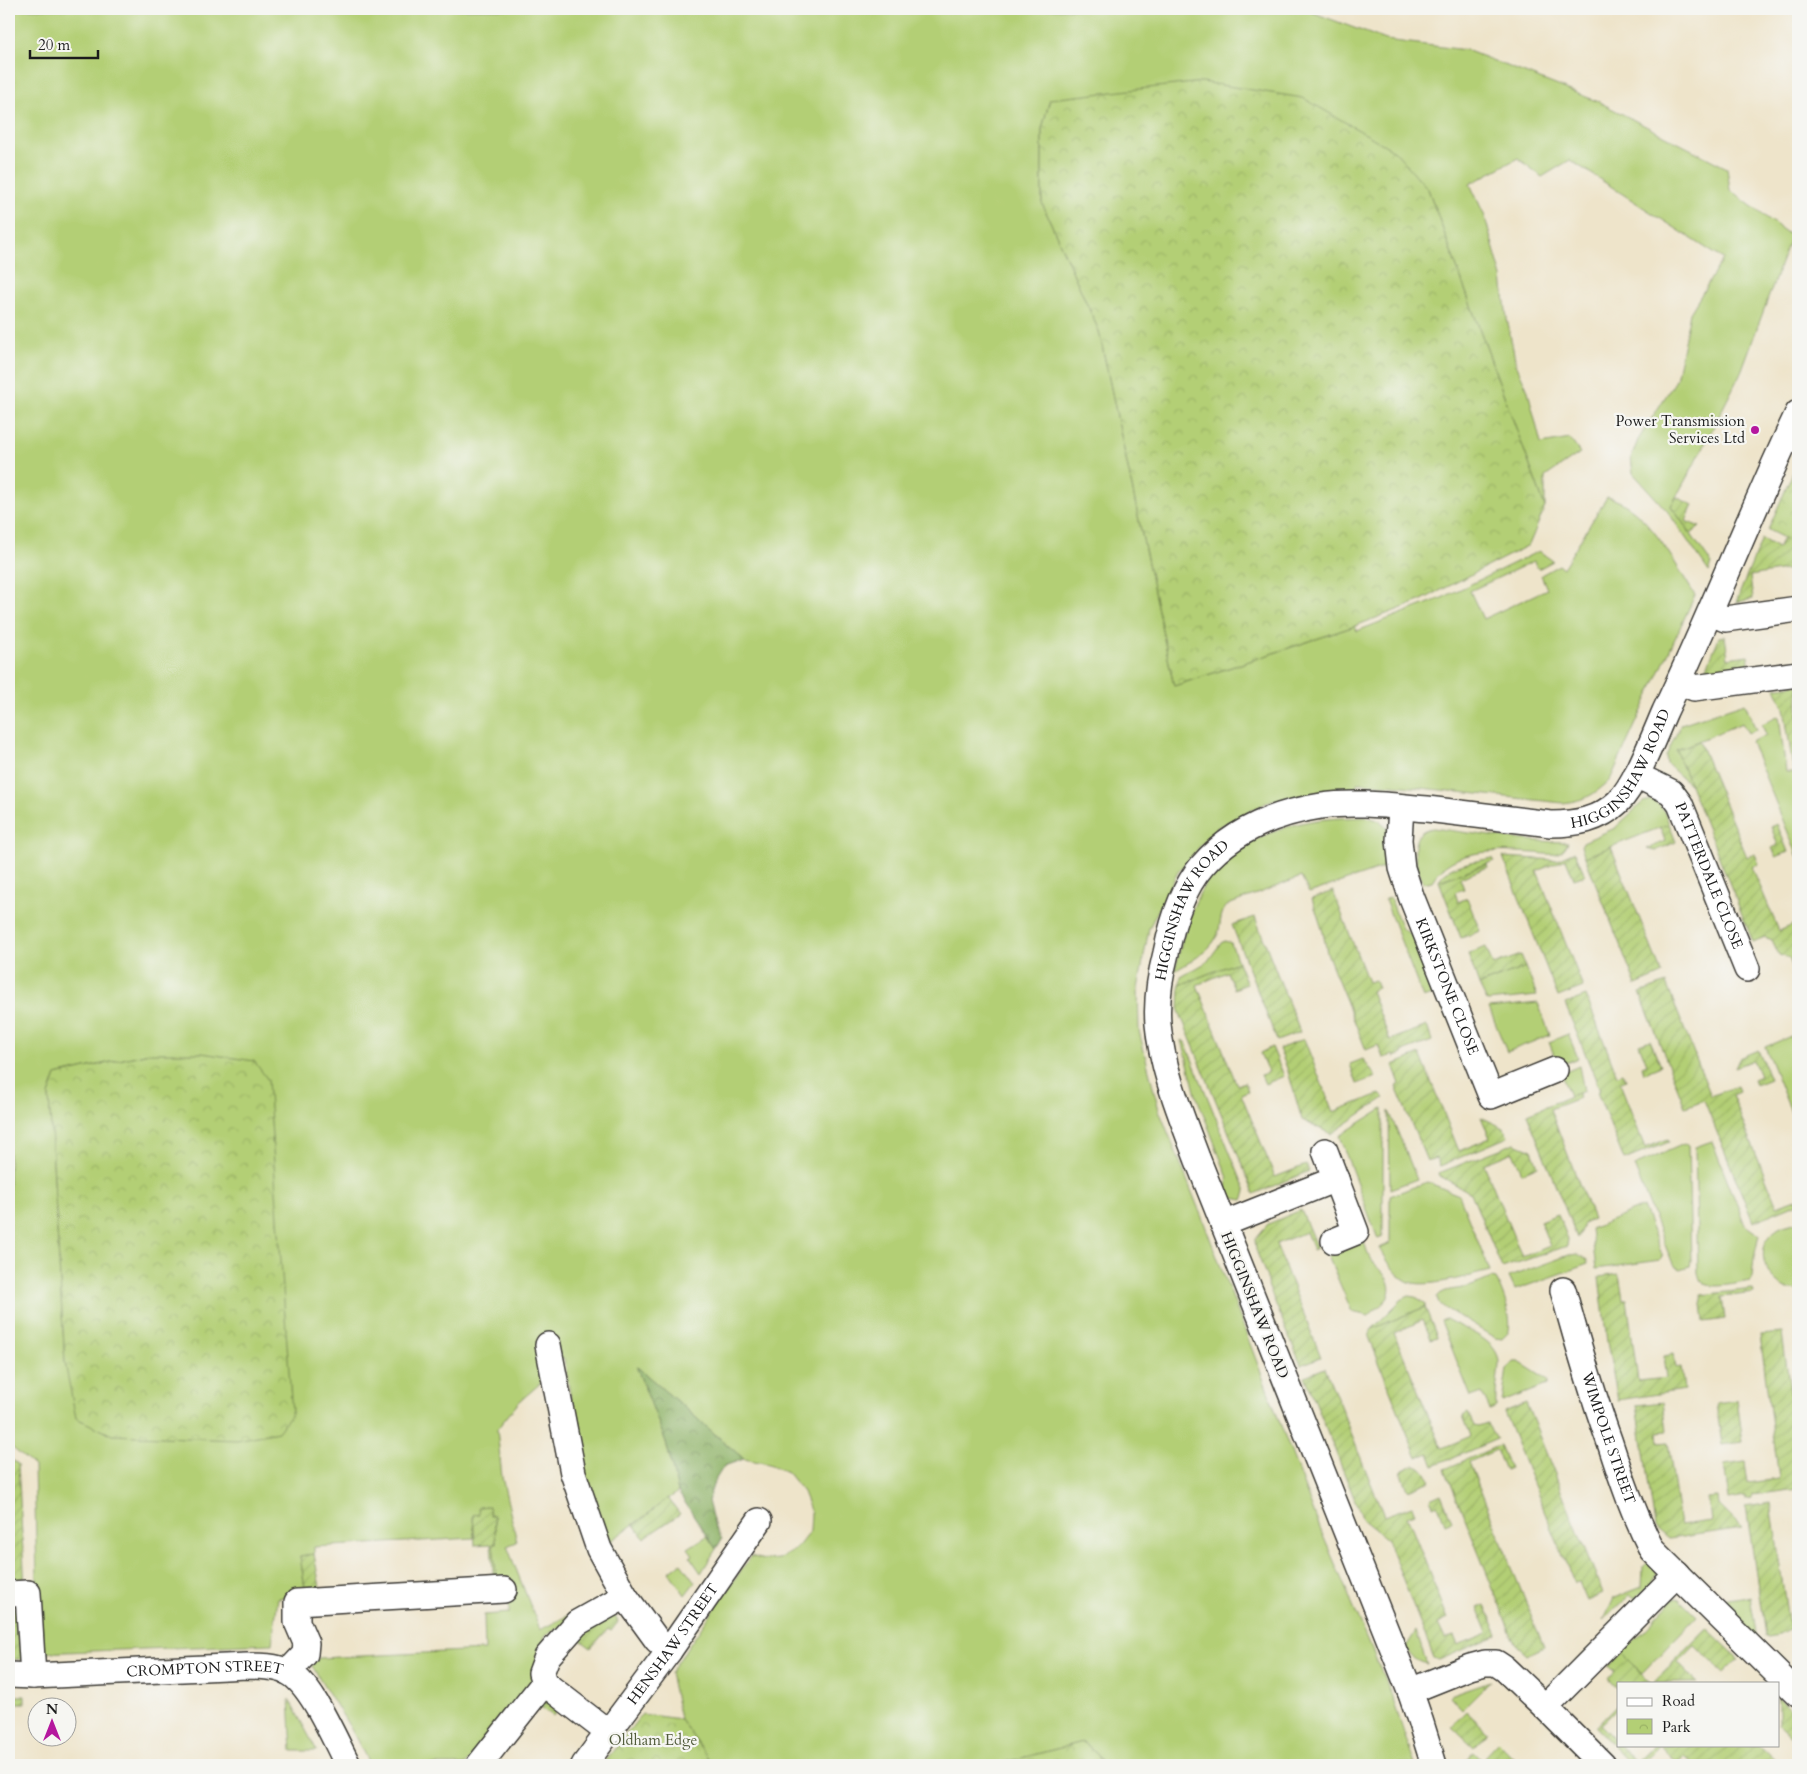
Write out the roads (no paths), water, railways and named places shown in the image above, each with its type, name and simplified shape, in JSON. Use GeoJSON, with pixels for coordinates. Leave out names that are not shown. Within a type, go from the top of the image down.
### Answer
{"type":"FeatureCollection","features":[{"type":"Feature","properties":{"kind":"street","name":"HIGGINSHAW ROAD"},"geometry":{"type":"LineString","coordinates":[[1434,1765],[1410,1691],[1177,1106],[1163,1056],[1159,1032],[1158,1003],[1160,981],[1169,937],[1175,917],[1189,886],[1201,867],[1217,851],[1238,836],[1264,821],[1291,812],[1322,806],[1366,804],[1551,824],[1573,824],[1603,813],[1618,802],[1636,775],[1680,681],[1711,613],[1773,465],[1798,413]]}},
{"type":"Feature","properties":{"kind":"street"},"geometry":{"type":"LineString","coordinates":[[1711,613],[1725,619],[1798,609]]}},
{"type":"Feature","properties":{"kind":"street"},"geometry":{"type":"LineString","coordinates":[[1680,681],[1694,688],[1798,674]]}},
{"type":"Feature","properties":{"kind":"street","name":"PATTERDALE CLOSE"},"geometry":{"type":"LineString","coordinates":[[1636,775],[1671,792],[1680,804],[1747,969]]}},
{"type":"Feature","properties":{"kind":"street","name":"KIRKSTONE CLOSE"},"geometry":{"type":"LineString","coordinates":[[1401,807],[1399,840],[1402,868],[1416,910],[1491,1096],[1555,1070]]}},
{"type":"Feature","properties":{"kind":"street"},"geometry":{"type":"LineString","coordinates":[[1325,1151],[1356,1232],[1334,1241]]}},
{"type":"Feature","properties":{"kind":"street"},"geometry":{"type":"LineString","coordinates":[[1223,1224],[1336,1179]]}},
{"type":"Feature","properties":{"kind":"street","name":"WIMPOLE STREET"},"geometry":{"type":"LineString","coordinates":[[1563,1290],[1590,1387],[1638,1522],[1652,1550],[1798,1694]]}},
{"type":"Feature","properties":{"kind":"street"},"geometry":{"type":"LineString","coordinates":[[548,1345],[574,1473],[598,1549],[625,1596],[659,1642],[669,1651]]}},
{"type":"Feature","properties":{"kind":"street","name":"HENSHAW STREET"},"geometry":{"type":"LineString","coordinates":[[584,1765],[669,1651],[759,1521]]}},
{"type":"Feature","properties":{"kind":"street"},"geometry":{"type":"LineString","coordinates":[[1545,1707],[1677,1574]]}},
{"type":"Feature","properties":{"kind":"street"},"geometry":{"type":"LineString","coordinates":[[288,1672],[306,1654],[306,1643],[297,1622],[297,1602],[504,1590]]}},
{"type":"Feature","properties":{"kind":"street"},"geometry":{"type":"LineString","coordinates":[[9,1594],[28,1593],[33,1676]]}},
{"type":"Feature","properties":{"kind":"street"},"geometry":{"type":"LineString","coordinates":[[609,1733],[544,1683],[541,1673],[547,1657],[577,1623],[625,1596]]}},
{"type":"Feature","properties":{"kind":"street"},"geometry":{"type":"LineString","coordinates":[[1410,1691],[1485,1662],[1496,1663],[1505,1668],[1603,1765]]}},
{"type":"Feature","properties":{"kind":"street","name":"CROMPTON STREET"},"geometry":{"type":"LineString","coordinates":[[9,1675],[33,1676],[247,1666],[271,1667],[288,1672],[301,1681],[311,1694],[348,1765]]}},
{"type":"Feature","properties":{"kind":"street"},"geometry":{"type":"LineString","coordinates":[[479,1765],[544,1683]]}},
{"type":"Feature","properties":{"kind":"place","name":"Power Transmission Services Ltd"},"geometry":{"type":"Point","coordinates":[1755,430]}},
{"type":"Feature","properties":{"kind":"park label","name":"Oldham Edge"},"geometry":{"type":"Point","coordinates":[653,1740]}}]}
